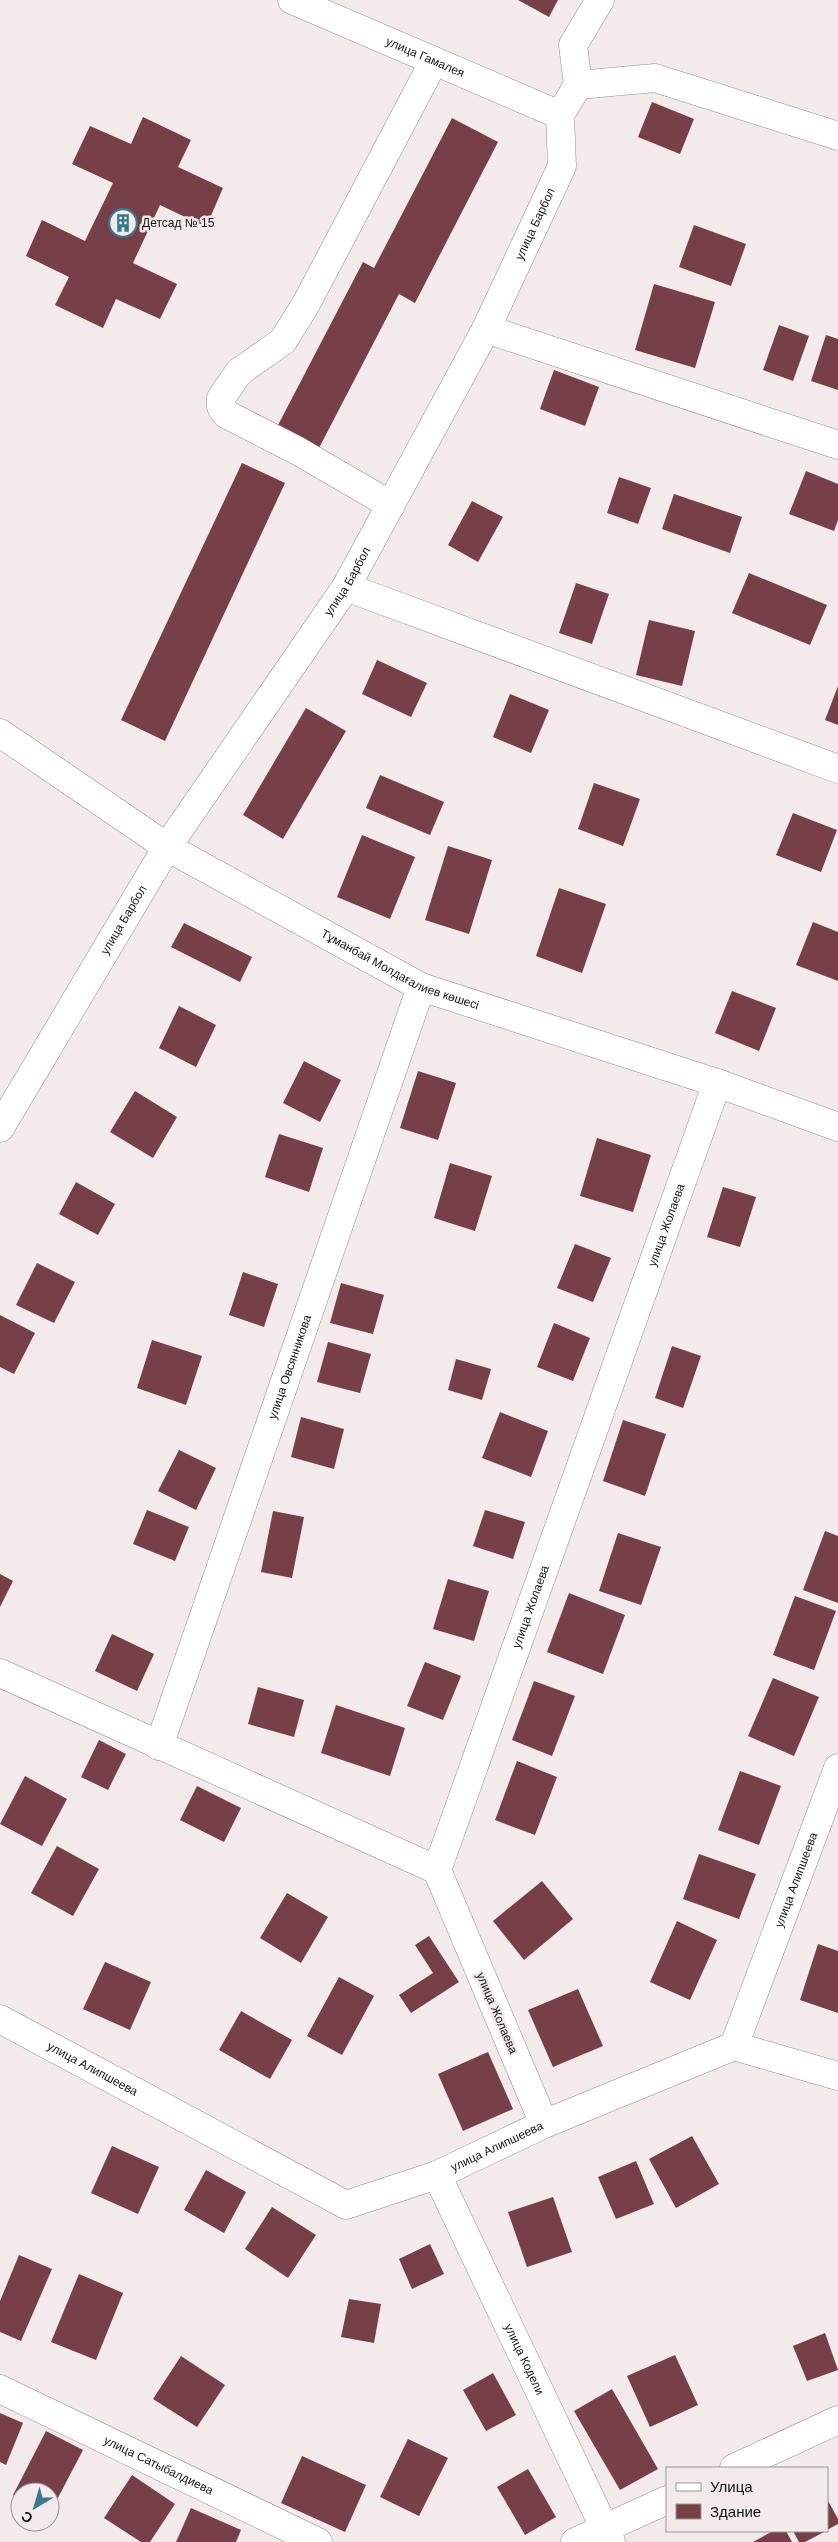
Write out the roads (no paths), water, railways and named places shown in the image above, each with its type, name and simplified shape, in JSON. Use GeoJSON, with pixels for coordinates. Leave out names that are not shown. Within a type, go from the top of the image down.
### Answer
{"type":"FeatureCollection","features":[{"type":"Feature","properties":{"kind":"street","name":"улица Гамалея"},"geometry":{"type":"LineString","coordinates":[[292,0],[560,115]]}},
{"type":"Feature","properties":{"kind":"street"},"geometry":{"type":"LineString","coordinates":[[560,115],[578,85],[573,45],[600,0]]}},
{"type":"Feature","properties":{"kind":"street"},"geometry":{"type":"LineString","coordinates":[[391,505],[298,451],[226,414],[222,407],[221,398],[239,372],[283,341],[306,304],[434,61]]}},
{"type":"Feature","properties":{"kind":"street"},"geometry":{"type":"LineString","coordinates":[[578,85],[655,78],[838,136]]}},
{"type":"Feature","properties":{"kind":"street","name":"улица Барбол"},"geometry":{"type":"LineString","coordinates":[[0,1128],[168,847],[346,587],[486,329],[562,166],[560,115]]}},
{"type":"Feature","properties":{"kind":"street"},"geometry":{"type":"LineString","coordinates":[[486,329],[838,444]]}},
{"type":"Feature","properties":{"kind":"street"},"geometry":{"type":"LineString","coordinates":[[346,587],[838,769]]}},
{"type":"Feature","properties":{"kind":"street","name":"Тұманбай Молдағалиев көшесі"},"geometry":{"type":"LineString","coordinates":[[0,734],[168,847],[421,987],[717,1084],[838,1127]]}},
{"type":"Feature","properties":{"kind":"street","name":"улица Овсянникова"},"geometry":{"type":"LineString","coordinates":[[159,1746],[421,987]]}},
{"type":"Feature","properties":{"kind":"street","name":"улица Жолаева"},"geometry":{"type":"LineString","coordinates":[[544,2124],[437,1870],[717,1084]]}},
{"type":"Feature","properties":{"kind":"street"},"geometry":{"type":"LineString","coordinates":[[0,1673],[437,1870]]}},
{"type":"Feature","properties":{"kind":"street","name":"улица Алипшеева"},"geometry":{"type":"LineString","coordinates":[[0,2019],[346,2205],[437,2175],[544,2124],[734,2046],[838,1768]]}},
{"type":"Feature","properties":{"kind":"street"},"geometry":{"type":"LineString","coordinates":[[734,2046],[838,2076]]}},
{"type":"Feature","properties":{"kind":"street","name":"улица Кодели"},"geometry":{"type":"LineString","coordinates":[[437,2175],[608,2535]]}},
{"type":"Feature","properties":{"kind":"street","name":"улица Сатыбалдиева"},"geometry":{"type":"LineString","coordinates":[[0,2389],[318,2542]]}},
{"type":"Feature","properties":{"kind":"street"},"geometry":{"type":"LineString","coordinates":[[736,2467],[838,2420]]}},
{"type":"Feature","properties":{"kind":"street"},"geometry":{"type":"LineString","coordinates":[[575,2542],[608,2535],[666,2501]]}},
{"type":"Feature","properties":{"kind":"place","name":"Детсад № 15"},"geometry":{"type":"Point","coordinates":[123,223]}}]}
